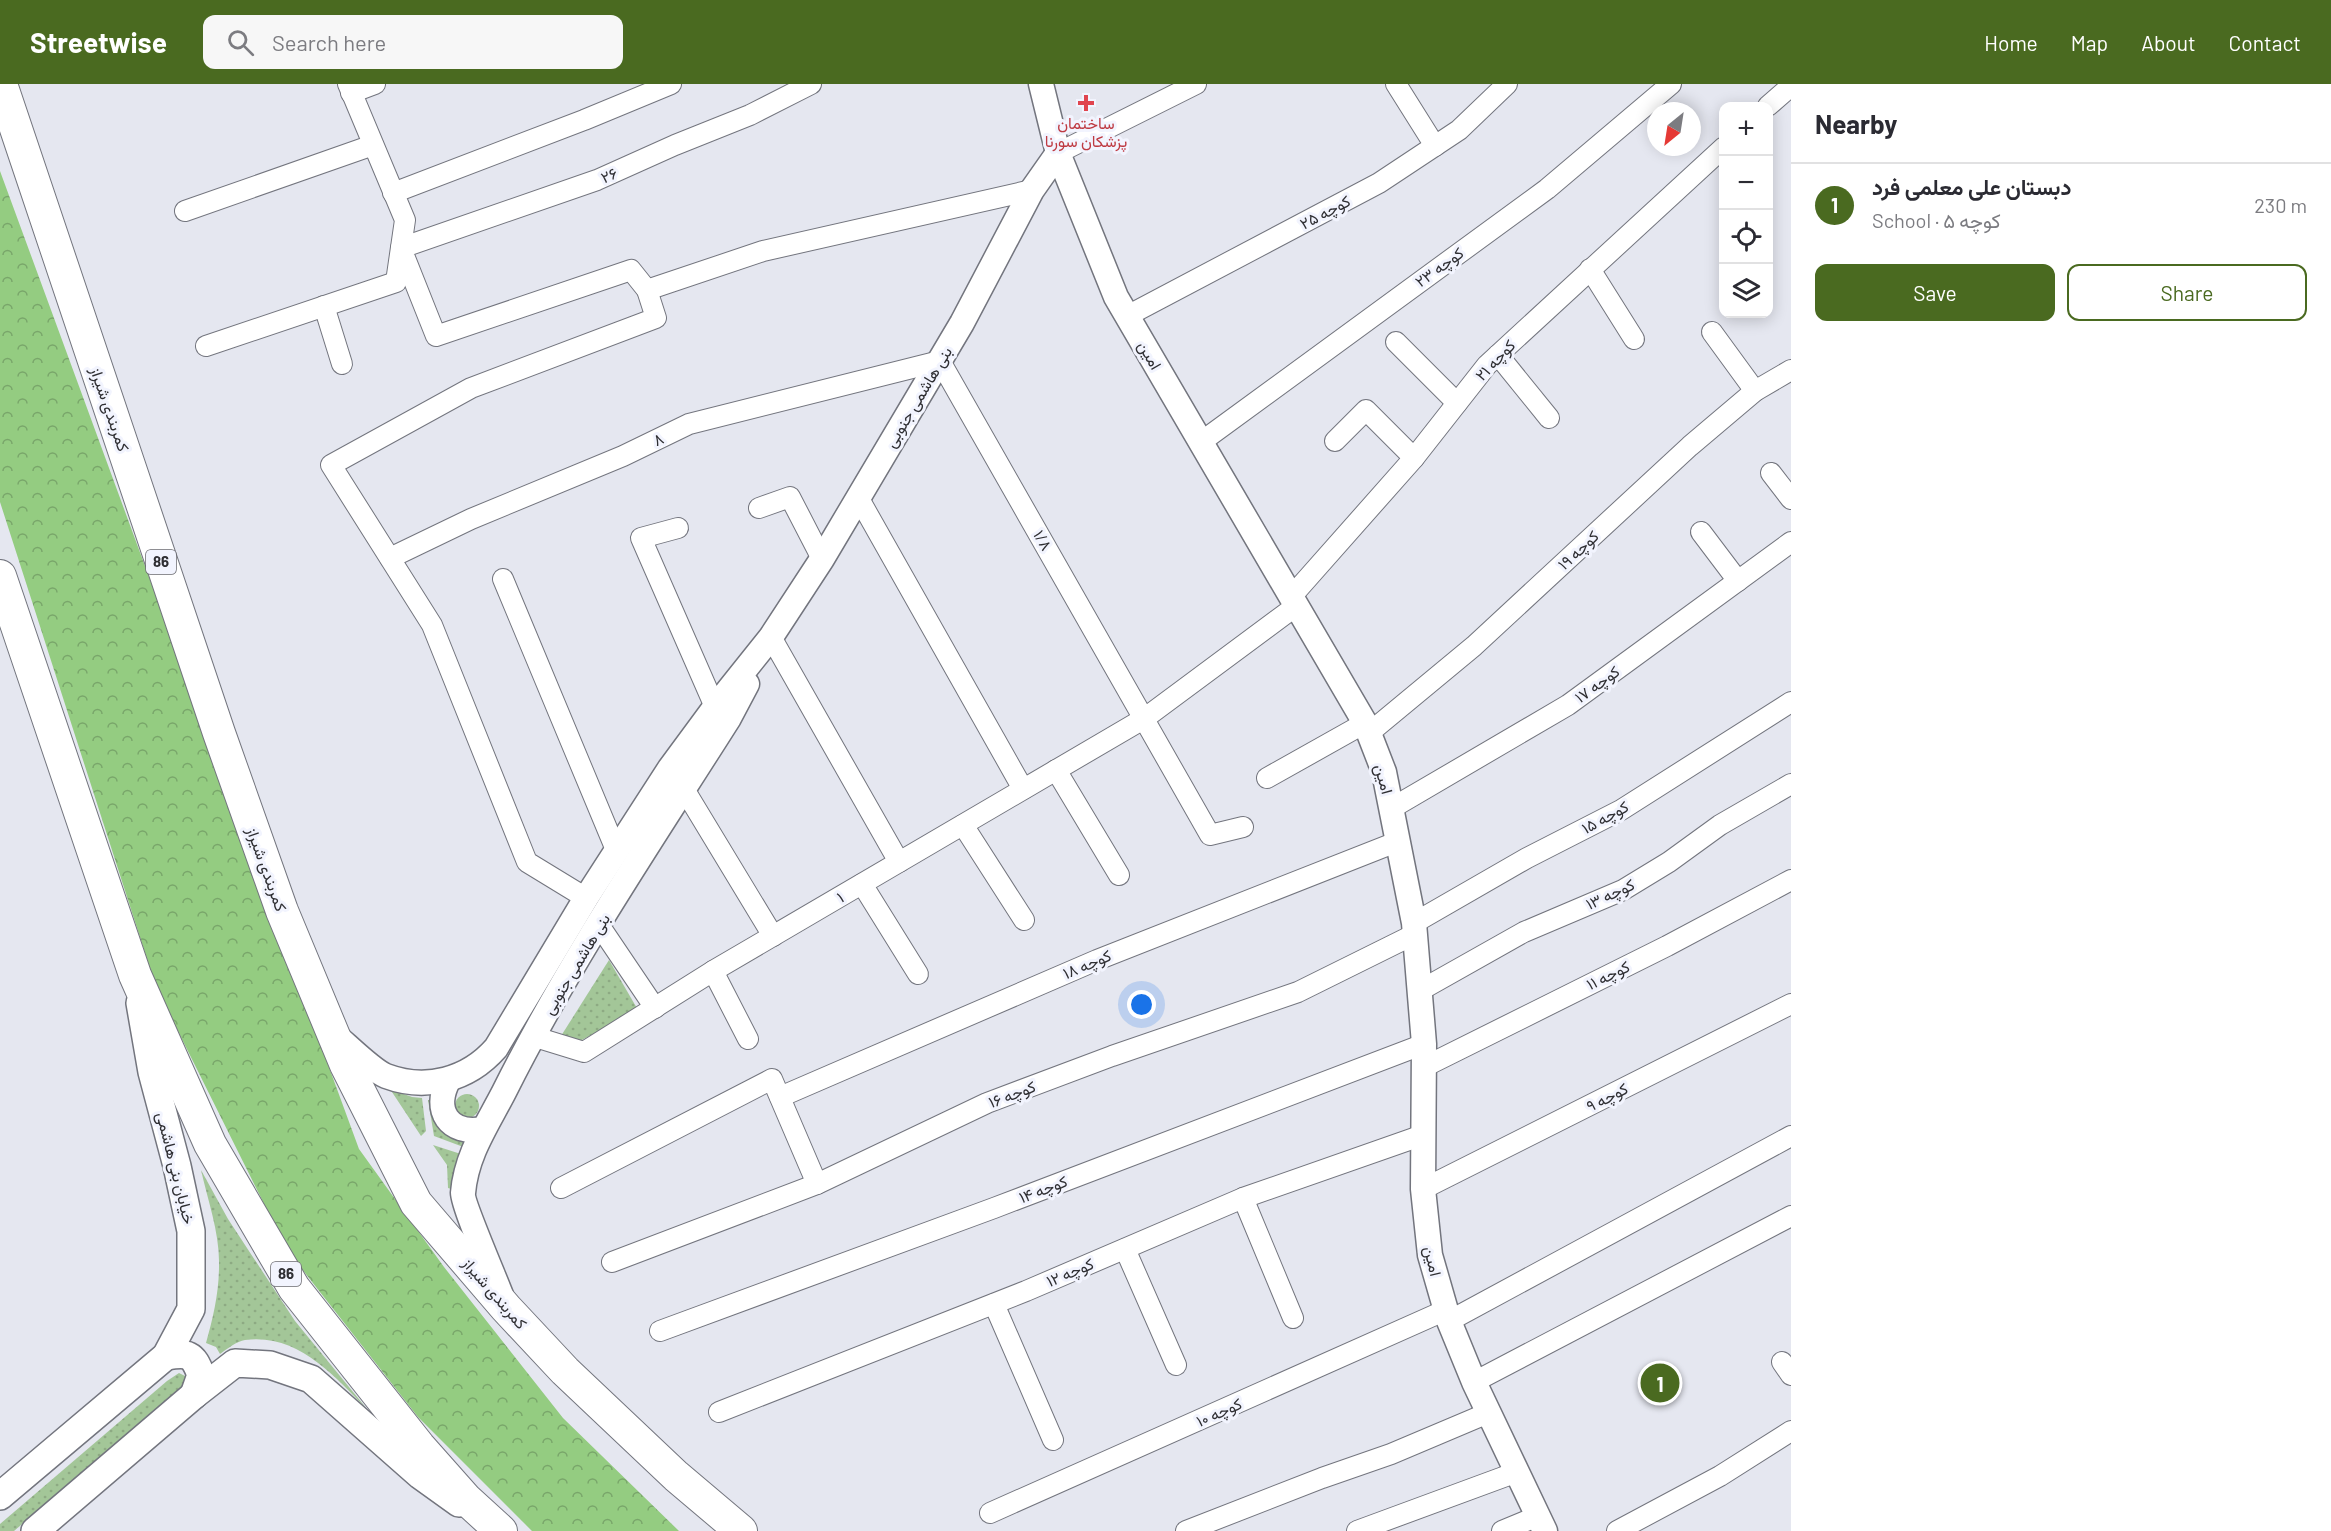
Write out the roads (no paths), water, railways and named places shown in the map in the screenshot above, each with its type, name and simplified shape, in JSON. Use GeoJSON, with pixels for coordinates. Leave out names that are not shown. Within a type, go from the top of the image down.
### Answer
{"type":"FeatureCollection","features":[{"type":"Feature","properties":{"kind":"highway","name":"کمربندی شیراز"},"geometry":{"type":"LineString","coordinates":[[1,84],[10,99],[226,755],[282,911],[346,1065],[416,1203],[506,1308],[565,1371],[676,1476],[741,1531]]}},
{"type":"Feature","properties":{"kind":"highway","name":"86"},"geometry":{"type":"LineString","coordinates":[[0,576],[135,975],[210,1144],[294,1288],[419,1446],[466,1499],[500,1531]]}},
{"type":"Feature","properties":{"kind":"main road","name":"خیابان بنی هاشمی"},"geometry":{"type":"LineString","coordinates":[[0,1496],[166,1356],[191,1309],[191,1232],[177,1166],[152,1072],[135,975]]}},
{"type":"Feature","properties":{"kind":"main road"},"geometry":{"type":"LineString","coordinates":[[166,1356],[184,1354],[195,1360],[201,1375],[194,1395]]}},
{"type":"Feature","properties":{"kind":"main road"},"geometry":{"type":"LineString","coordinates":[[35,1531],[194,1395],[235,1363],[270,1365],[311,1379],[420,1475],[500,1531]]}},
{"type":"Feature","properties":{"kind":"street"},"geometry":{"type":"LineString","coordinates":[[206,346],[396,282],[405,220],[350,88],[375,84]]}},
{"type":"Feature","properties":{"kind":"street"},"geometry":{"type":"LineString","coordinates":[[393,193],[671,84]]}},
{"type":"Feature","properties":{"kind":"street","name":"۲۶"},"geometry":{"type":"LineString","coordinates":[[401,248],[597,180],[750,115],[811,84]]}},
{"type":"Feature","properties":{"kind":"street","name":"امین"},"geometry":{"type":"LineString","coordinates":[[1041,84],[1058,153],[1116,297],[1367,728],[1384,772],[1415,929],[1421,990],[1424,1055],[1423,1190],[1430,1255],[1448,1315],[1474,1382],[1542,1524]]}},
{"type":"Feature","properties":{"kind":"street"},"geometry":{"type":"LineString","coordinates":[[1058,153],[1196,84]]}},
{"type":"Feature","properties":{"kind":"street"},"geometry":{"type":"LineString","coordinates":[[1396,84],[1435,146]]}},
{"type":"Feature","properties":{"kind":"street","name":"کوچه ۲۵"},"geometry":{"type":"LineString","coordinates":[[1127,316],[1379,183],[1459,130],[1508,84]]}},
{"type":"Feature","properties":{"kind":"street","name":"کوچه ۲۳"},"geometry":{"type":"LineString","coordinates":[[1201,442],[1547,189],[1671,84]]}},
{"type":"Feature","properties":{"kind":"street"},"geometry":{"type":"LineString","coordinates":[[1773,102],[1791,86]]}},
{"type":"Feature","properties":{"kind":"street"},"geometry":{"type":"LineString","coordinates":[[185,211],[373,145]]}},
{"type":"Feature","properties":{"kind":"street","name":"کوچه ۲۱"},"geometry":{"type":"LineString","coordinates":[[1145,718],[1293,601],[1414,458],[1487,365],[1719,152]]}},
{"type":"Feature","properties":{"kind":"street","name":"بنی هاشمی جنوبی"},"geometry":{"type":"LineString","coordinates":[[334,1035],[384,1076],[416,1083],[448,1081],[486,1059],[496,1048],[586,898],[670,768],[771,637],[822,559],[940,361],[1032,190],[1058,153]]}},
{"type":"Feature","properties":{"kind":"street"},"geometry":{"type":"LineString","coordinates":[[647,290],[763,251],[1032,190]]}},
{"type":"Feature","properties":{"kind":"street"},"geometry":{"type":"LineString","coordinates":[[401,248],[436,336],[631,270],[647,290],[656,318],[471,388],[331,465],[432,626],[527,862],[586,898]]}},
{"type":"Feature","properties":{"kind":"street"},"geometry":{"type":"LineString","coordinates":[[1590,269],[1634,339]]}},
{"type":"Feature","properties":{"kind":"street"},"geometry":{"type":"LineString","coordinates":[[324,306],[342,364]]}},
{"type":"Feature","properties":{"kind":"street"},"geometry":{"type":"LineString","coordinates":[[1712,332],[1755,391]]}},
{"type":"Feature","properties":{"kind":"street"},"geometry":{"type":"LineString","coordinates":[[1396,342],[1457,403]]}},
{"type":"Feature","properties":{"kind":"street"},"geometry":{"type":"LineString","coordinates":[[1498,355],[1549,418]]}},
{"type":"Feature","properties":{"kind":"street","name":"۸"},"geometry":{"type":"LineString","coordinates":[[390,558],[471,519],[623,456],[689,424],[940,361]]}},
{"type":"Feature","properties":{"kind":"street","name":"۱/۸"},"geometry":{"type":"LineString","coordinates":[[940,361],[1210,835],[1243,827]]}},
{"type":"Feature","properties":{"kind":"street","name":"کوچه ۱۹"},"geometry":{"type":"LineString","coordinates":[[1267,778],[1367,728],[1474,646],[1690,446],[1755,391],[1791,370]]}},
{"type":"Feature","properties":{"kind":"street"},"geometry":{"type":"LineString","coordinates":[[1335,441],[1366,410],[1414,458]]}},
{"type":"Feature","properties":{"kind":"street"},"geometry":{"type":"LineString","coordinates":[[1771,473],[1791,499]]}},
{"type":"Feature","properties":{"kind":"street"},"geometry":{"type":"LineString","coordinates":[[759,508],[790,497],[822,559]]}},
{"type":"Feature","properties":{"kind":"street"},"geometry":{"type":"LineString","coordinates":[[858,497],[1023,789]]}},
{"type":"Feature","properties":{"kind":"street"},"geometry":{"type":"LineString","coordinates":[[678,528],[641,538],[715,707]]}},
{"type":"Feature","properties":{"kind":"street"},"geometry":{"type":"LineString","coordinates":[[1701,532],[1738,581]]}},
{"type":"Feature","properties":{"kind":"street","name":"کوچه ۱۷"},"geometry":{"type":"LineString","coordinates":[[1392,808],[1568,705],[1791,542]]}},
{"type":"Feature","properties":{"kind":"street"},"geometry":{"type":"LineString","coordinates":[[503,579],[616,850]]}},
{"type":"Feature","properties":{"kind":"street"},"geometry":{"type":"LineString","coordinates":[[771,637],[899,862]]}},
{"type":"Feature","properties":{"kind":"street","name":"بنی هاشمی جنوبی"},"geometry":{"type":"LineString","coordinates":[[506,1308],[462,1196],[467,1165],[483,1129],[494,1113],[532,1036],[729,718],[771,637]]}},
{"type":"Feature","properties":{"kind":"street","name":"کوچه ۱۵"},"geometry":{"type":"LineString","coordinates":[[1415,929],[1527,858],[1621,810],[1791,702]]}},
{"type":"Feature","properties":{"kind":"street","name":"۱"},"geometry":{"type":"LineString","coordinates":[[532,1036],[584,1052],[713,971],[1145,718]]}},
{"type":"Feature","properties":{"kind":"street"},"geometry":{"type":"LineString","coordinates":[[1056,770],[1119,875]]}},
{"type":"Feature","properties":{"kind":"street","name":"کوچه ۱۳"},"geometry":{"type":"LineString","coordinates":[[1421,990],[1524,932],[1623,890],[1670,862],[1720,825],[1791,784]]}},
{"type":"Feature","properties":{"kind":"street"},"geometry":{"type":"LineString","coordinates":[[684,789],[773,936]]}},
{"type":"Feature","properties":{"kind":"street"},"geometry":{"type":"LineString","coordinates":[[963,825],[1024,920]]}},
{"type":"Feature","properties":{"kind":"street","name":"کوچه ۱۸"},"geometry":{"type":"LineString","coordinates":[[780,1097],[1097,960],[1399,841]]}},
{"type":"Feature","properties":{"kind":"street","name":"کوچه ۱۱"},"geometry":{"type":"LineString","coordinates":[[1424,1055],[1667,946],[1791,880]]}},
{"type":"Feature","properties":{"kind":"street"},"geometry":{"type":"LineString","coordinates":[[862,884],[918,974]]}},
{"type":"Feature","properties":{"kind":"street"},"geometry":{"type":"LineString","coordinates":[[599,925],[655,1008]]}},
{"type":"Feature","properties":{"kind":"street","name":"کوچه ۱۶"},"geometry":{"type":"LineString","coordinates":[[612,1262],[817,1184],[987,1104],[1112,1056],[1298,992],[1415,929]]}},
{"type":"Feature","properties":{"kind":"street"},"geometry":{"type":"LineString","coordinates":[[713,971],[748,1039]]}},
{"type":"Feature","properties":{"kind":"street","name":"کوچه ۹"},"geometry":{"type":"LineString","coordinates":[[1423,1190],[1791,1004]]}},
{"type":"Feature","properties":{"kind":"street","name":"کوچه ۱۴"},"geometry":{"type":"LineString","coordinates":[[660,1331],[994,1208],[1424,1055]]}},
{"type":"Feature","properties":{"kind":"street"},"geometry":{"type":"LineString","coordinates":[[561,1188],[772,1079],[817,1184]]}},
{"type":"Feature","properties":{"kind":"street"},"geometry":{"type":"LineString","coordinates":[[448,1081],[441,1103],[444,1114],[462,1129],[483,1129]]}},
{"type":"Feature","properties":{"kind":"street","name":"کوچه ۱۲"},"geometry":{"type":"LineString","coordinates":[[719,1412],[994,1304],[1243,1198],[1423,1135]]}},
{"type":"Feature","properties":{"kind":"street","name":"کوچه ۱۰"},"geometry":{"type":"LineString","coordinates":[[990,1513],[1448,1315],[1791,1136]]}},
{"type":"Feature","properties":{"kind":"street"},"geometry":{"type":"LineString","coordinates":[[1243,1198],[1293,1318]]}},
{"type":"Feature","properties":{"kind":"street"},"geometry":{"type":"LineString","coordinates":[[1474,1382],[1791,1216]]}},
{"type":"Feature","properties":{"kind":"street"},"geometry":{"type":"LineString","coordinates":[[1125,1249],[1176,1365]]}},
{"type":"Feature","properties":{"kind":"street"},"geometry":{"type":"LineString","coordinates":[[994,1304],[1053,1440]]}},
{"type":"Feature","properties":{"kind":"street"},"geometry":{"type":"LineString","coordinates":[[1186,1531],[1391,1454],[1488,1413]]}},
{"type":"Feature","properties":{"kind":"street"},"geometry":{"type":"LineString","coordinates":[[1617,1531],[1720,1476],[1791,1431]]}},
{"type":"Feature","properties":{"kind":"street"},"geometry":{"type":"LineString","coordinates":[[1358,1531],[1517,1472]]}},
{"type":"Feature","properties":{"kind":"street"},"geometry":{"type":"LineString","coordinates":[[1502,1531],[1542,1524]]}},
{"type":"Feature","properties":{"kind":"place","name":"ساختمان پزشکان سورنا"},"geometry":{"type":"Point","coordinates":[1086,103]}},
{"type":"Feature","properties":{"kind":"place","name":"دبستان علی معلمی فرد"},"geometry":{"type":"Point","coordinates":[1660,1383]}}]}
